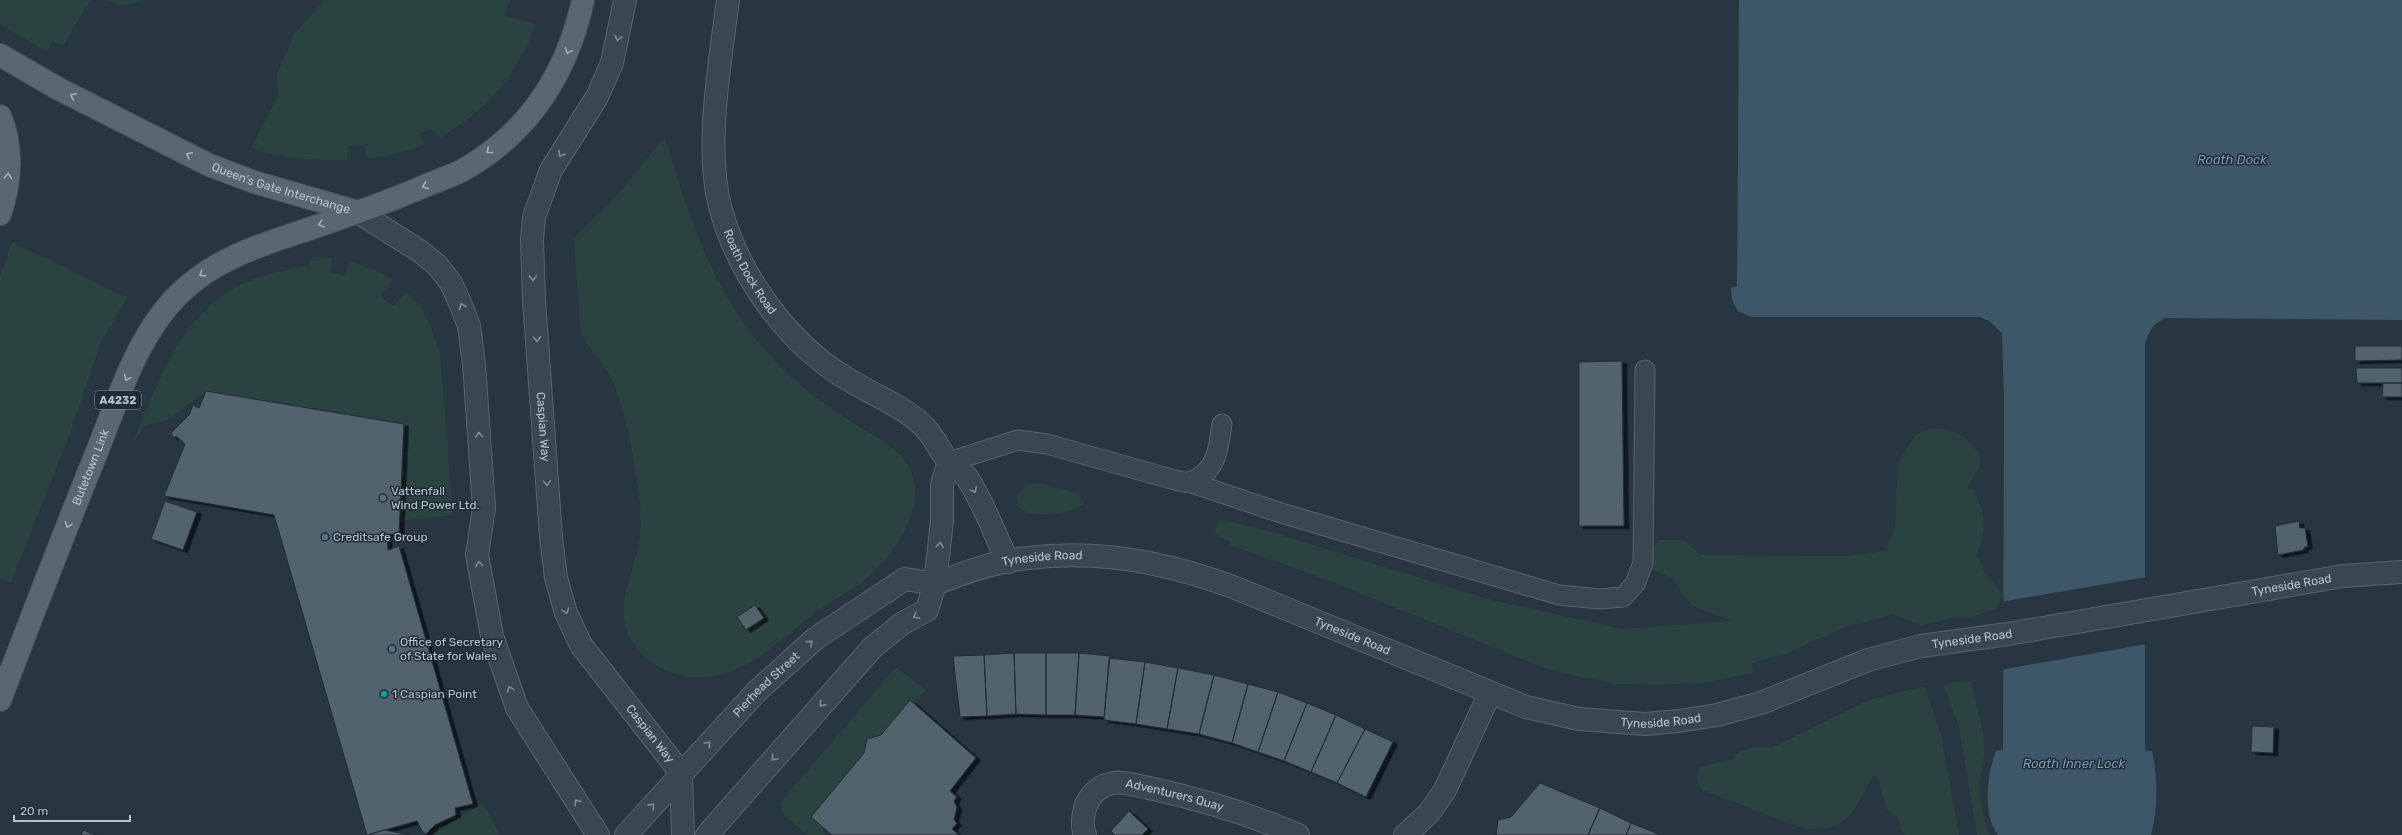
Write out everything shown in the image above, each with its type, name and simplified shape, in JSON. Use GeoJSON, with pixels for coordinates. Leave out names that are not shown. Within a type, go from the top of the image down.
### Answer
{"type":"FeatureCollection","features":[{"type":"Feature","properties":{"kind":"main road","name":"Queen's Gate Interchange"},"geometry":{"type":"LineString","coordinates":[[0,55],[57,88],[209,164],[254,182],[358,212],[461,171],[480,159],[529,117],[548,91],[563,65],[576,30],[583,0]]}},
{"type":"Feature","properties":{"kind":"main road"},"geometry":{"type":"LineString","coordinates":[[0,116],[5,129],[9,160],[8,182],[0,214]]}},
{"type":"Feature","properties":{"kind":"main road","name":"Butetown Link"},"geometry":{"type":"LineString","coordinates":[[0,700],[126,379],[158,318],[196,278],[242,251],[358,212]]}},
{"type":"Feature","properties":{"kind":"street","name":"Caspian Way"},"geometry":{"type":"LineString","coordinates":[[626,0],[612,63],[597,97],[551,170],[534,217],[532,240],[534,300],[546,480],[556,578],[566,613],[581,645],[681,773],[683,835]]}},
{"type":"Feature","properties":{"kind":"street","name":"Roath Dock Road"},"geometry":{"type":"LineString","coordinates":[[728,0],[714,119],[715,173],[720,210],[738,255],[761,294],[788,329],[816,355],[842,376],[896,407],[921,425],[949,462],[968,477],[1008,562]]}},
{"type":"Feature","properties":{"kind":"street"},"geometry":{"type":"LineString","coordinates":[[358,212],[421,252],[437,265],[451,283],[461,305],[469,326],[474,364],[484,508],[477,555],[492,636],[517,708],[598,835]]}},
{"type":"Feature","properties":{"kind":"street"},"geometry":{"type":"LineString","coordinates":[[707,835],[800,728],[874,647],[903,623],[927,610],[935,584],[942,522],[942,484],[949,462]]}},
{"type":"Feature","properties":{"kind":"street","name":"Tyneside Road"},"geometry":{"type":"LineString","coordinates":[[935,584],[967,571],[1027,558],[1057,556],[1125,559],[1163,566],[1205,577],[1526,707],[1579,720],[1645,724],[1717,715],[1761,703],[1868,660],[1921,646],[1993,636],[2344,576],[2402,572]]}},
{"type":"Feature","properties":{"kind":"street","name":"Pierhead Street"},"geometry":{"type":"LineString","coordinates":[[626,835],[757,691],[816,638],[905,579],[935,584]]}},
{"type":"Feature","properties":{"kind":"street"},"geometry":{"type":"LineString","coordinates":[[1404,835],[1429,813],[1445,790],[1490,693]]}},
{"type":"Feature","properties":{"kind":"street","name":"Adventurers Quay"},"geometry":{"type":"LineString","coordinates":[[1085,835],[1083,830],[1084,813],[1089,798],[1099,788],[1113,783],[1184,796],[1235,811],[1298,835]]}},
{"type":"Feature","properties":{"kind":"lane"},"geometry":{"type":"LineString","coordinates":[[949,462],[1018,440],[1047,444],[1171,479],[1189,482],[1281,513],[1559,595],[1599,599],[1623,597],[1635,584],[1643,563],[1645,370]]}},
{"type":"Feature","properties":{"kind":"lane"},"geometry":{"type":"LineString","coordinates":[[1189,482],[1205,472],[1217,457],[1222,424]]}},
{"type":"Feature","properties":{"kind":"green space"},"geometry":{"type":"Polygon","coordinates":[[[0,0],[90,0],[63,46],[53,41],[47,52],[0,24],[0,0]]]}},
{"type":"Feature","properties":{"kind":"green space"},"geometry":{"type":"Polygon","coordinates":[[[105,0],[143,0],[134,4],[119,5],[105,0]]]}},
{"type":"Feature","properties":{"kind":"green space"},"geometry":{"type":"Polygon","coordinates":[[[325,0],[510,0],[505,15],[536,25],[519,60],[505,82],[488,102],[469,118],[440,138],[432,128],[419,134],[424,145],[404,152],[367,159],[365,145],[348,146],[347,160],[298,158],[251,148],[278,96],[277,74],[294,34],[325,0]]]}},
{"type":"Feature","properties":{"kind":"green space"},"geometry":{"type":"Polygon","coordinates":[[[665,137],[699,239],[713,270],[729,299],[748,328],[770,356],[804,388],[853,423],[883,441],[901,455],[908,464],[915,487],[915,500],[912,512],[901,538],[875,571],[860,584],[813,614],[757,658],[725,674],[707,677],[681,676],[666,671],[641,653],[628,632],[624,618],[624,603],[636,558],[641,527],[636,470],[627,427],[616,389],[606,369],[584,338],[579,323],[574,238],[615,198],[665,137]]]}},
{"type":"Feature","properties":{"kind":"green space"},"geometry":{"type":"Polygon","coordinates":[[[12,242],[127,298],[101,342],[68,439],[11,583],[0,578],[0,276],[12,242]]]}},
{"type":"Feature","properties":{"kind":"green space"},"geometry":{"type":"Polygon","coordinates":[[[312,257],[332,258],[330,272],[345,276],[350,261],[379,272],[392,280],[380,296],[393,306],[406,292],[421,307],[431,327],[440,354],[453,515],[400,521],[404,423],[206,391],[168,420],[145,425],[132,444],[151,398],[173,354],[186,333],[202,314],[220,297],[242,284],[266,275],[309,266],[312,257]]]}},
{"type":"Feature","properties":{"kind":"green space"},"geometry":{"type":"Polygon","coordinates":[[[1929,429],[1947,430],[1959,434],[1981,455],[1980,467],[1967,487],[1974,490],[1983,515],[1984,529],[1977,555],[1985,573],[2002,594],[1996,608],[1967,619],[1956,617],[1921,625],[1893,614],[1845,627],[1788,653],[1752,663],[1753,673],[1702,683],[1656,685],[1616,684],[1544,668],[1330,581],[1230,545],[1231,542],[1218,537],[1215,531],[1220,519],[1275,533],[1488,599],[1622,629],[1731,621],[1693,606],[1681,593],[1674,580],[1651,568],[1652,551],[1658,540],[1684,540],[1701,555],[1845,556],[1885,551],[1895,527],[1898,463],[1915,435],[1929,429]]]}},
{"type":"Feature","properties":{"kind":"green space"},"geometry":{"type":"Polygon","coordinates":[[[1038,483],[1079,494],[1084,503],[1073,510],[1065,512],[1049,514],[1027,513],[1019,507],[1017,496],[1025,486],[1038,483]]]}},
{"type":"Feature","properties":{"kind":"green space"},"geometry":{"type":"Polygon","coordinates":[[[896,667],[925,690],[914,704],[910,700],[881,735],[867,739],[864,753],[811,816],[823,827],[824,835],[807,835],[783,814],[781,802],[896,667]]]}},
{"type":"Feature","properties":{"kind":"green space"},"geometry":{"type":"Polygon","coordinates":[[[1972,681],[1984,741],[1980,784],[1981,804],[1983,817],[1990,835],[1977,835],[1959,727],[1944,687],[1947,683],[1972,681]]]}},
{"type":"Feature","properties":{"kind":"green space"},"geometry":{"type":"Polygon","coordinates":[[[1925,686],[1941,735],[1959,835],[1905,835],[1900,829],[1898,816],[1894,816],[1886,808],[1878,777],[1874,775],[1855,808],[1841,823],[1831,827],[1818,829],[1802,828],[1702,790],[1699,784],[1697,776],[1700,767],[1734,759],[1735,754],[1748,749],[1757,747],[1771,748],[1871,699],[1925,686]]]}},
{"type":"Feature","properties":{"kind":"green space"},"geometry":{"type":"Polygon","coordinates":[[[483,803],[500,835],[432,835],[434,833],[483,803]]]}},
{"type":"Feature","properties":{"kind":"water","name":"Roath Dock"},"geometry":{"type":"Polygon","coordinates":[[[1739,0],[2402,0],[2402,320],[2165,318],[2157,323],[2152,329],[2145,345],[2145,751],[2152,751],[2156,793],[2155,814],[2151,835],[1998,835],[1990,816],[1988,805],[1988,782],[1990,771],[1996,751],[2003,750],[2004,399],[2002,333],[1989,321],[1980,317],[1752,317],[1738,311],[1732,300],[1731,288],[1737,286],[1739,0]]]}},
{"type":"Feature","properties":{"kind":"pier"},"geometry":{"type":"Polygon","coordinates":[[[2147,577],[2147,644],[2000,670],[2000,602],[2147,577]]]}},
{"type":"Feature","properties":{"kind":"building"},"geometry":{"type":"Polygon","coordinates":[[[2355,346],[2402,346],[2402,360],[2355,361],[2355,346]]]}},
{"type":"Feature","properties":{"kind":"building"},"geometry":{"type":"Polygon","coordinates":[[[1622,361],[1624,526],[1579,526],[1579,362],[1622,361]]]}},
{"type":"Feature","properties":{"kind":"building"},"geometry":{"type":"Polygon","coordinates":[[[2356,368],[2402,368],[2402,383],[2357,383],[2356,368]]]}},
{"type":"Feature","properties":{"kind":"building"},"geometry":{"type":"Polygon","coordinates":[[[2383,383],[2402,383],[2402,397],[2382,397],[2383,383]]]}},
{"type":"Feature","properties":{"kind":"building","name":"1 Caspian Point"},"geometry":{"type":"Polygon","coordinates":[[[206,391],[404,424],[399,535],[387,534],[388,550],[399,546],[473,804],[455,808],[456,815],[435,825],[426,834],[422,831],[417,821],[367,835],[274,515],[164,496],[185,444],[176,436],[174,438],[171,433],[189,415],[193,405],[199,408],[206,391]]]}},
{"type":"Feature","properties":{"kind":"building"},"geometry":{"type":"Polygon","coordinates":[[[165,501],[197,512],[183,550],[151,539],[165,501]]]}},
{"type":"Feature","properties":{"kind":"building"},"geometry":{"type":"Polygon","coordinates":[[[2299,521],[2300,528],[2305,528],[2308,547],[2304,547],[2304,550],[2278,555],[2275,526],[2299,521]]]}},
{"type":"Feature","properties":{"kind":"building"},"geometry":{"type":"Polygon","coordinates":[[[755,605],[764,618],[746,630],[737,617],[755,605]]]}},
{"type":"Feature","properties":{"kind":"building"},"geometry":{"type":"Polygon","coordinates":[[[1014,653],[1046,653],[1046,715],[1016,714],[1014,653]]]}},
{"type":"Feature","properties":{"kind":"building"},"geometry":{"type":"Polygon","coordinates":[[[1014,653],[1016,714],[987,716],[984,655],[1014,653]]]}},
{"type":"Feature","properties":{"kind":"building"},"geometry":{"type":"Polygon","coordinates":[[[1046,653],[1079,653],[1075,715],[1046,715],[1046,653]]]}},
{"type":"Feature","properties":{"kind":"building"},"geometry":{"type":"Polygon","coordinates":[[[1079,653],[1110,656],[1104,717],[1075,715],[1079,653]]]}},
{"type":"Feature","properties":{"kind":"building"},"geometry":{"type":"Polygon","coordinates":[[[984,655],[987,716],[960,717],[953,656],[984,655]]]}},
{"type":"Feature","properties":{"kind":"building"},"geometry":{"type":"Polygon","coordinates":[[[1109,658],[1145,662],[1136,724],[1104,720],[1109,658]]]}},
{"type":"Feature","properties":{"kind":"building"},"geometry":{"type":"Polygon","coordinates":[[[1145,662],[1178,668],[1167,729],[1136,724],[1145,662]]]}},
{"type":"Feature","properties":{"kind":"building"},"geometry":{"type":"Polygon","coordinates":[[[1178,668],[1214,675],[1199,734],[1167,729],[1178,668]]]}},
{"type":"Feature","properties":{"kind":"building"},"geometry":{"type":"Polygon","coordinates":[[[1214,675],[1248,684],[1232,743],[1199,734],[1214,675]]]}},
{"type":"Feature","properties":{"kind":"building"},"geometry":{"type":"Polygon","coordinates":[[[1248,684],[1278,692],[1258,752],[1232,743],[1248,684]]]}},
{"type":"Feature","properties":{"kind":"building"},"geometry":{"type":"Polygon","coordinates":[[[1278,692],[1307,703],[1284,761],[1258,752],[1278,692]]]}},
{"type":"Feature","properties":{"kind":"building"},"geometry":{"type":"Polygon","coordinates":[[[910,700],[976,758],[950,791],[957,797],[954,801],[957,807],[954,820],[957,823],[952,829],[959,835],[832,835],[811,817],[864,753],[867,739],[881,735],[910,700]]]}},
{"type":"Feature","properties":{"kind":"building"},"geometry":{"type":"Polygon","coordinates":[[[1307,703],[1336,715],[1311,772],[1284,761],[1307,703]]]}},
{"type":"Feature","properties":{"kind":"building"},"geometry":{"type":"Polygon","coordinates":[[[1336,715],[1365,729],[1337,783],[1311,772],[1336,715]]]}},
{"type":"Feature","properties":{"kind":"building"},"geometry":{"type":"Polygon","coordinates":[[[2252,726],[2274,727],[2273,753],[2251,752],[2252,726]]]}},
{"type":"Feature","properties":{"kind":"building"},"geometry":{"type":"Polygon","coordinates":[[[1365,729],[1393,742],[1366,797],[1337,783],[1365,729]]]}},
{"type":"Feature","properties":{"kind":"building"},"geometry":{"type":"Polygon","coordinates":[[[1540,783],[1600,808],[1588,835],[1496,835],[1498,820],[1511,817],[1540,783]]]}},
{"type":"Feature","properties":{"kind":"building"},"geometry":{"type":"Polygon","coordinates":[[[1600,808],[1631,823],[1626,835],[1588,835],[1600,808]]]}},
{"type":"Feature","properties":{"kind":"building"},"geometry":{"type":"Polygon","coordinates":[[[1129,811],[1148,829],[1142,835],[1115,835],[1111,831],[1129,811]]]}},
{"type":"Feature","properties":{"kind":"building"},"geometry":{"type":"Polygon","coordinates":[[[1631,823],[1661,835],[1626,835],[1631,823]]]}},
{"type":"Feature","properties":{"kind":"building"},"geometry":{"type":"Polygon","coordinates":[[[83,830],[96,835],[81,835],[83,830]]]}},
{"type":"Feature","properties":{"kind":"building"},"geometry":{"type":"Polygon","coordinates":[[[384,830],[410,835],[367,835],[384,830]]]}},
{"type":"Feature","properties":{"kind":"place","name":"Vattenfall Wind Power Ltd."},"geometry":{"type":"Point","coordinates":[383,498]}},
{"type":"Feature","properties":{"kind":"place","name":"Creditsafe Group"},"geometry":{"type":"Point","coordinates":[325,537]}},
{"type":"Feature","properties":{"kind":"place","name":"Office of Secretary of State for Wales"},"geometry":{"type":"Point","coordinates":[392,649]}},
{"type":"Feature","properties":{"kind":"place","name":"1 Caspian Point"},"geometry":{"type":"Point","coordinates":[384,694]}},
{"type":"Feature","properties":{"kind":"water label","name":"Roath Inner Lock"},"geometry":{"type":"Point","coordinates":[2074,763]}}]}
